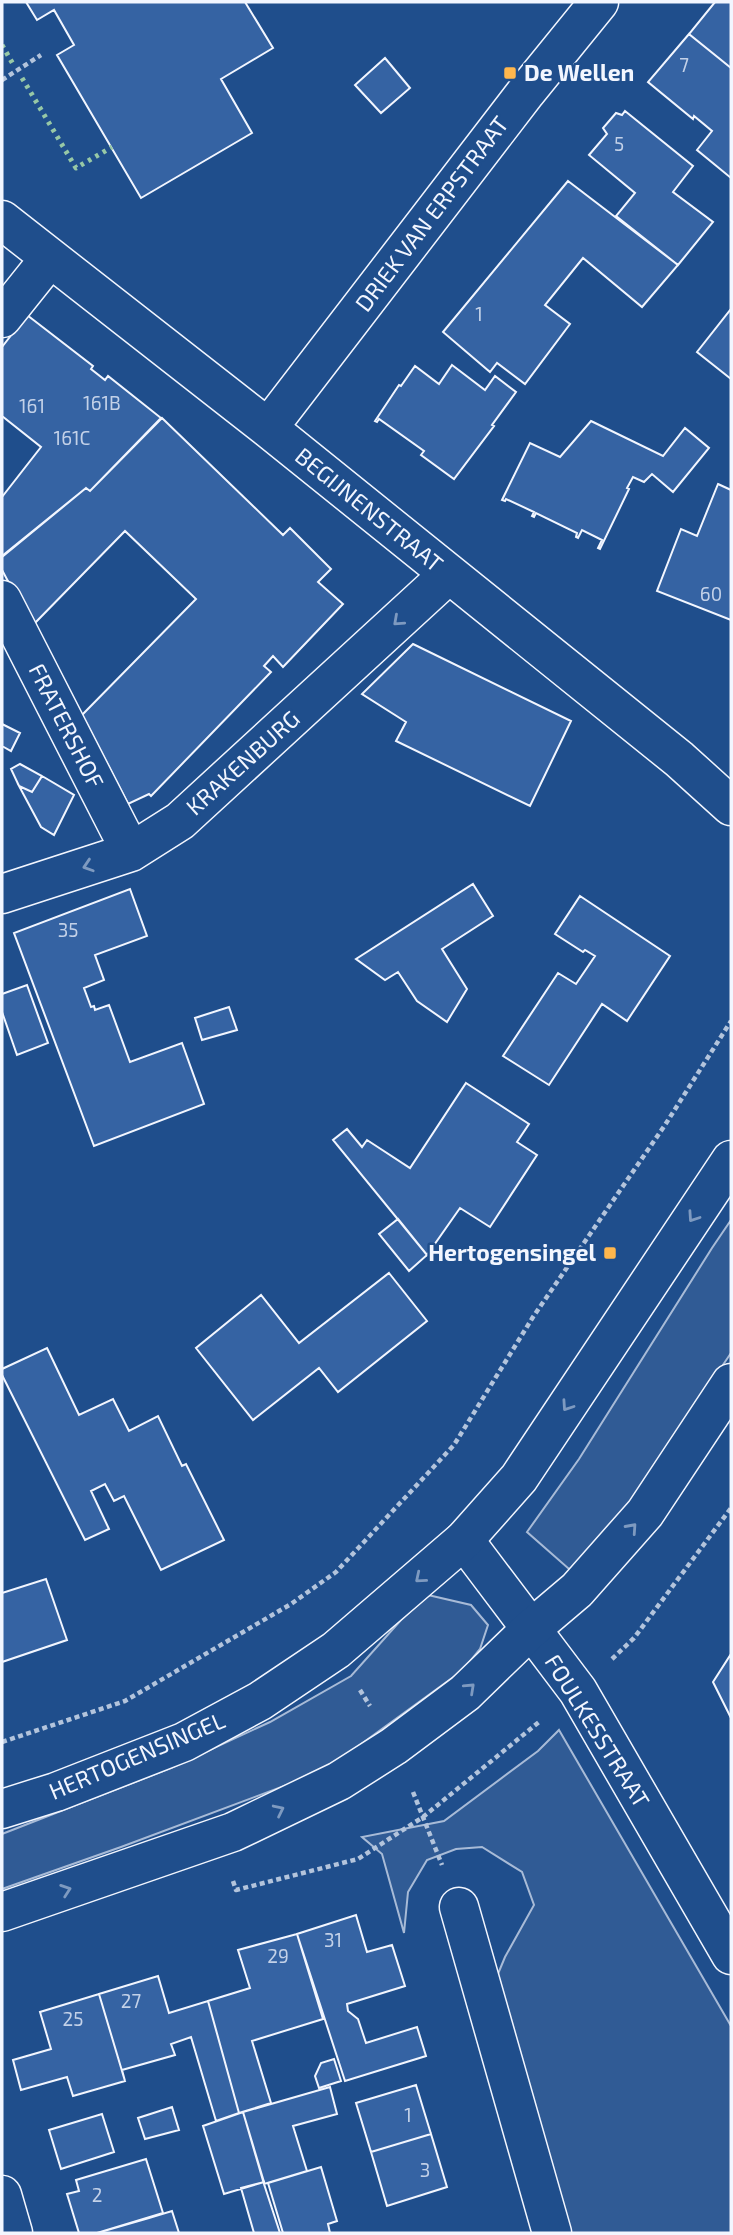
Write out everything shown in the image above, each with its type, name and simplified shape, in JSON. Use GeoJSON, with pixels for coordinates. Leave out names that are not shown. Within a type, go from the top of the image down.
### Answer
{"type":"FeatureCollection","features":[{"type":"Feature","properties":{"kind":"street","name":"DRIEK VAN ERPSTRAAT"},"geometry":{"type":"LineString","coordinates":[[268,428],[526,92],[599,2]]}},
{"type":"Feature","properties":{"kind":"street","name":"BEGIJNENSTRAAT"},"geometry":{"type":"LineString","coordinates":[[2,220],[268,428],[679,759],[731,806]]}},
{"type":"Feature","properties":{"kind":"street"},"geometry":{"type":"LineString","coordinates":[[2,318],[50,258]]}},
{"type":"Feature","properties":{"kind":"street","name":"KRAKENBURG"},"geometry":{"type":"LineString","coordinates":[[2,894],[131,852],[180,821],[448,575]]}},
{"type":"Feature","properties":{"kind":"street","name":"FRATERSHOF"},"geometry":{"type":"LineString","coordinates":[[2,600],[131,852]]}},
{"type":"Feature","properties":{"kind":"street","name":"HERTOGENSINGEL"},"geometry":{"type":"LineString","coordinates":[[2,1809],[56,1792],[184,1742],[260,1701],[336,1650],[464,1540],[519,1478],[731,1160]]}},
{"type":"Feature","properties":{"kind":"street"},"geometry":{"type":"LineString","coordinates":[[2,1912],[233,1832],[339,1781],[394,1746],[465,1693],[531,1629],[577,1590],[645,1513],[731,1383]]}},
{"type":"Feature","properties":{"kind":"street","name":"FOULKESSTRAAT"},"geometry":{"type":"LineString","coordinates":[[464,1540],[578,1691],[726,1935]]}},
{"type":"Feature","properties":{"kind":"street"},"geometry":{"type":"LineString","coordinates":[[459,1908],[552,2233]]}},
{"type":"Feature","properties":{"kind":"street"},"geometry":{"type":"LineString","coordinates":[[2,2195],[13,2233]]}},
{"type":"Feature","properties":{"kind":"path"},"geometry":{"type":"LineString","coordinates":[[2,80],[41,55]]}},
{"type":"Feature","properties":{"kind":"path"},"geometry":{"type":"LineString","coordinates":[[2,1742],[125,1701],[291,1604],[336,1572],[454,1446],[533,1317],[665,1125],[731,1021]]}},
{"type":"Feature","properties":{"kind":"shaded area"},"geometry":{"type":"Polygon","coordinates":[[[731,1220],[731,1353],[595,1554],[583,1565],[569,1569],[527,1532],[579,1459],[731,1220]]]}},
{"type":"Feature","properties":{"kind":"shaded area"},"geometry":{"type":"Polygon","coordinates":[[[428,1595],[471,1605],[488,1625],[480,1649],[463,1670],[324,1771],[2,1889],[2,1834],[171,1768],[270,1722],[351,1676],[401,1620],[428,1595]]]}},
{"type":"Feature","properties":{"kind":"shaded area"},"geometry":{"type":"Polygon","coordinates":[[[559,1730],[731,2026],[731,2233],[558,2233],[490,1993],[505,1957],[534,1905],[522,1872],[482,1847],[456,1849],[427,1860],[408,1892],[404,1933],[382,1854],[362,1837],[444,1821],[538,1751],[559,1730]]]}},
{"type":"Feature","properties":{"kind":"building"},"geometry":{"type":"Polygon","coordinates":[[[26,2],[245,2],[273,48],[221,79],[252,133],[141,198],[57,55],[74,45],[54,10],[37,20],[26,2]]]}},
{"type":"Feature","properties":{"kind":"building"},"geometry":{"type":"Polygon","coordinates":[[[715,2],[731,2],[731,68],[689,34],[715,2]]]}},
{"type":"Feature","properties":{"kind":"building"},"geometry":{"type":"Polygon","coordinates":[[[689,34],[731,68],[731,178],[697,150],[712,131],[648,82],[689,34]]]}},
{"type":"Feature","properties":{"kind":"building"},"geometry":{"type":"Polygon","coordinates":[[[385,58],[410,88],[381,113],[355,85],[385,58]]]}},
{"type":"Feature","properties":{"kind":"building"},"geometry":{"type":"Polygon","coordinates":[[[625,111],[693,166],[673,192],[713,222],[678,265],[616,216],[635,193],[589,155],[607,134],[603,128],[616,113],[622,115],[625,111]]]}},
{"type":"Feature","properties":{"kind":"building"},"geometry":{"type":"Polygon","coordinates":[[[568,181],[678,265],[642,307],[583,258],[545,305],[570,324],[525,384],[497,363],[490,372],[443,332],[568,181]]]}},
{"type":"Feature","properties":{"kind":"building"},"geometry":{"type":"Polygon","coordinates":[[[731,309],[731,379],[697,352],[731,309]]]}},
{"type":"Feature","properties":{"kind":"building"},"geometry":{"type":"Polygon","coordinates":[[[27,315],[93,366],[91,369],[105,380],[108,376],[161,418],[90,491],[86,488],[2,556],[2,497],[41,447],[2,416],[2,347],[27,315]]]}},
{"type":"Feature","properties":{"kind":"building"},"geometry":{"type":"Polygon","coordinates":[[[452,365],[485,390],[495,376],[516,392],[454,479],[421,455],[424,451],[379,419],[375,421],[415,366],[439,384],[452,365]]]}},
{"type":"Feature","properties":{"kind":"building"},"geometry":{"type":"Polygon","coordinates":[[[162,418],[283,535],[290,528],[331,569],[318,582],[343,604],[283,667],[273,656],[264,666],[271,672],[151,796],[149,794],[128,804],[82,715],[196,599],[125,531],[32,626],[2,570],[2,557],[86,488],[90,491],[162,418]]]}},
{"type":"Feature","properties":{"kind":"building"},"geometry":{"type":"Polygon","coordinates":[[[591,421],[663,456],[685,428],[709,448],[673,492],[652,474],[644,482],[633,477],[600,549],[598,548],[602,540],[582,530],[578,538],[577,533],[536,513],[534,517],[534,512],[506,499],[502,500],[530,443],[560,457],[591,421]]]}},
{"type":"Feature","properties":{"kind":"building"},"geometry":{"type":"Polygon","coordinates":[[[718,484],[731,490],[731,620],[657,591],[681,529],[697,536],[718,484]]]}},
{"type":"Feature","properties":{"kind":"building"},"geometry":{"type":"Polygon","coordinates":[[[413,644],[571,721],[530,806],[396,741],[406,722],[362,694],[413,644]]]}},
{"type":"Feature","properties":{"kind":"building"},"geometry":{"type":"Polygon","coordinates":[[[2,724],[20,733],[11,751],[2,746],[2,724]]]}},
{"type":"Feature","properties":{"kind":"building"},"geometry":{"type":"Polygon","coordinates":[[[20,764],[42,776],[32,792],[19,786],[11,769],[20,764]]]}},
{"type":"Feature","properties":{"kind":"building"},"geometry":{"type":"Polygon","coordinates":[[[42,776],[74,795],[54,835],[41,827],[19,786],[32,792],[42,776]]]}},
{"type":"Feature","properties":{"kind":"building"},"geometry":{"type":"Polygon","coordinates":[[[473,884],[493,916],[442,949],[467,989],[447,1022],[417,1001],[398,972],[385,980],[356,959],[473,884]]]}},
{"type":"Feature","properties":{"kind":"building"},"geometry":{"type":"Polygon","coordinates":[[[130,889],[147,936],[95,955],[104,980],[84,988],[91,1007],[94,1006],[95,1010],[109,1005],[130,1062],[182,1043],[204,1104],[94,1146],[14,933],[130,889]]]}},
{"type":"Feature","properties":{"kind":"building"},"geometry":{"type":"Polygon","coordinates":[[[580,896],[670,956],[627,1021],[602,1004],[549,1085],[503,1056],[558,973],[576,984],[595,956],[585,950],[583,952],[555,934],[580,896]]]}},
{"type":"Feature","properties":{"kind":"building"},"geometry":{"type":"Polygon","coordinates":[[[27,985],[48,1043],[17,1055],[2,1012],[2,994],[27,985]]]}},
{"type":"Feature","properties":{"kind":"building"},"geometry":{"type":"Polygon","coordinates":[[[229,1007],[237,1030],[202,1040],[195,1018],[229,1007]]]}},
{"type":"Feature","properties":{"kind":"building"},"geometry":{"type":"Polygon","coordinates":[[[466,1083],[529,1124],[517,1142],[537,1155],[490,1227],[460,1208],[427,1255],[333,1140],[347,1129],[362,1147],[367,1140],[410,1168],[466,1083]]]}},
{"type":"Feature","properties":{"kind":"building"},"geometry":{"type":"Polygon","coordinates":[[[398,1219],[427,1255],[409,1271],[379,1234],[398,1219]]]}},
{"type":"Feature","properties":{"kind":"building"},"geometry":{"type":"Polygon","coordinates":[[[389,1273],[427,1321],[338,1392],[319,1368],[253,1420],[196,1348],[261,1295],[299,1343],[389,1273]]]}},
{"type":"Feature","properties":{"kind":"building"},"geometry":{"type":"Polygon","coordinates":[[[47,1348],[79,1415],[113,1399],[129,1431],[158,1416],[182,1466],[186,1464],[224,1540],[161,1570],[124,1496],[114,1501],[105,1484],[91,1491],[109,1529],[85,1540],[2,1375],[2,1369],[47,1348]]]}},
{"type":"Feature","properties":{"kind":"building"},"geometry":{"type":"Polygon","coordinates":[[[46,1579],[67,1640],[2,1662],[2,1593],[46,1579]]]}},
{"type":"Feature","properties":{"kind":"building"},"geometry":{"type":"Polygon","coordinates":[[[731,1654],[731,1718],[713,1682],[731,1654]]]}},
{"type":"Feature","properties":{"kind":"building"},"geometry":{"type":"Polygon","coordinates":[[[356,1915],[367,1952],[392,1945],[405,1986],[347,2004],[348,2011],[358,2019],[366,2043],[417,2027],[426,2056],[345,2081],[297,1934],[356,1915]]]}},
{"type":"Feature","properties":{"kind":"building"},"geometry":{"type":"Polygon","coordinates":[[[297,1934],[323,2019],[252,2041],[271,2103],[239,2113],[208,2001],[250,1988],[238,1950],[297,1934]]]}},
{"type":"Feature","properties":{"kind":"building"},"geometry":{"type":"Polygon","coordinates":[[[158,1976],[169,2013],[208,2001],[239,2113],[216,2121],[191,2037],[171,2044],[175,2055],[122,2070],[125,2081],[99,1994],[158,1976]]]}},
{"type":"Feature","properties":{"kind":"building"},"geometry":{"type":"Polygon","coordinates":[[[99,1994],[125,2081],[73,2096],[67,2077],[21,2090],[13,2060],[51,2049],[40,2012],[99,1994]]]}},
{"type":"Feature","properties":{"kind":"building"},"geometry":{"type":"Polygon","coordinates":[[[334,2059],[341,2081],[319,2088],[315,2076],[321,2063],[334,2059]]]}},
{"type":"Feature","properties":{"kind":"building"},"geometry":{"type":"Polygon","coordinates":[[[416,2085],[431,2134],[371,2152],[356,2103],[416,2085]]]}},
{"type":"Feature","properties":{"kind":"building"},"geometry":{"type":"Polygon","coordinates":[[[330,2087],[337,2114],[293,2126],[307,2171],[264,2184],[243,2112],[330,2087]]]}},
{"type":"Feature","properties":{"kind":"building"},"geometry":{"type":"Polygon","coordinates":[[[172,2107],[179,2130],[145,2139],[138,2118],[172,2107]]]}},
{"type":"Feature","properties":{"kind":"building"},"geometry":{"type":"Polygon","coordinates":[[[243,2112],[264,2182],[224,2194],[203,2126],[243,2112]]]}},
{"type":"Feature","properties":{"kind":"building"},"geometry":{"type":"Polygon","coordinates":[[[102,2114],[114,2152],[61,2169],[49,2130],[102,2114]]]}},
{"type":"Feature","properties":{"kind":"building"},"geometry":{"type":"Polygon","coordinates":[[[431,2134],[447,2187],[387,2206],[371,2152],[431,2134]]]}},
{"type":"Feature","properties":{"kind":"building"},"geometry":{"type":"Polygon","coordinates":[[[146,2159],[163,2213],[97,2233],[79,2233],[67,2194],[79,2191],[76,2180],[146,2159]]]}},
{"type":"Feature","properties":{"kind":"building"},"geometry":{"type":"Polygon","coordinates":[[[321,2167],[337,2221],[328,2224],[330,2233],[283,2233],[268,2183],[321,2167]]]}},
{"type":"Feature","properties":{"kind":"building"},"geometry":{"type":"Polygon","coordinates":[[[264,2182],[280,2233],[254,2233],[241,2188],[264,2182]]]}},
{"type":"Feature","properties":{"kind":"building"},"geometry":{"type":"Polygon","coordinates":[[[172,2211],[179,2233],[97,2233],[149,2218],[172,2211]]]}},
{"type":"Feature","properties":{"kind":"hedge"},"geometry":{"type":"LineString","coordinates":[[2,45],[13,64]]}},
{"type":"Feature","properties":{"kind":"hedge"},"geometry":{"type":"LineString","coordinates":[[22,78],[76,168],[112,147]]}},
{"type":"Feature","properties":{"kind":"place","name":"De Wellen"},"geometry":{"type":"Point","coordinates":[510,73]}},
{"type":"Feature","properties":{"kind":"place","name":"Hertogensingel"},"geometry":{"type":"Point","coordinates":[610,1253]}}]}
